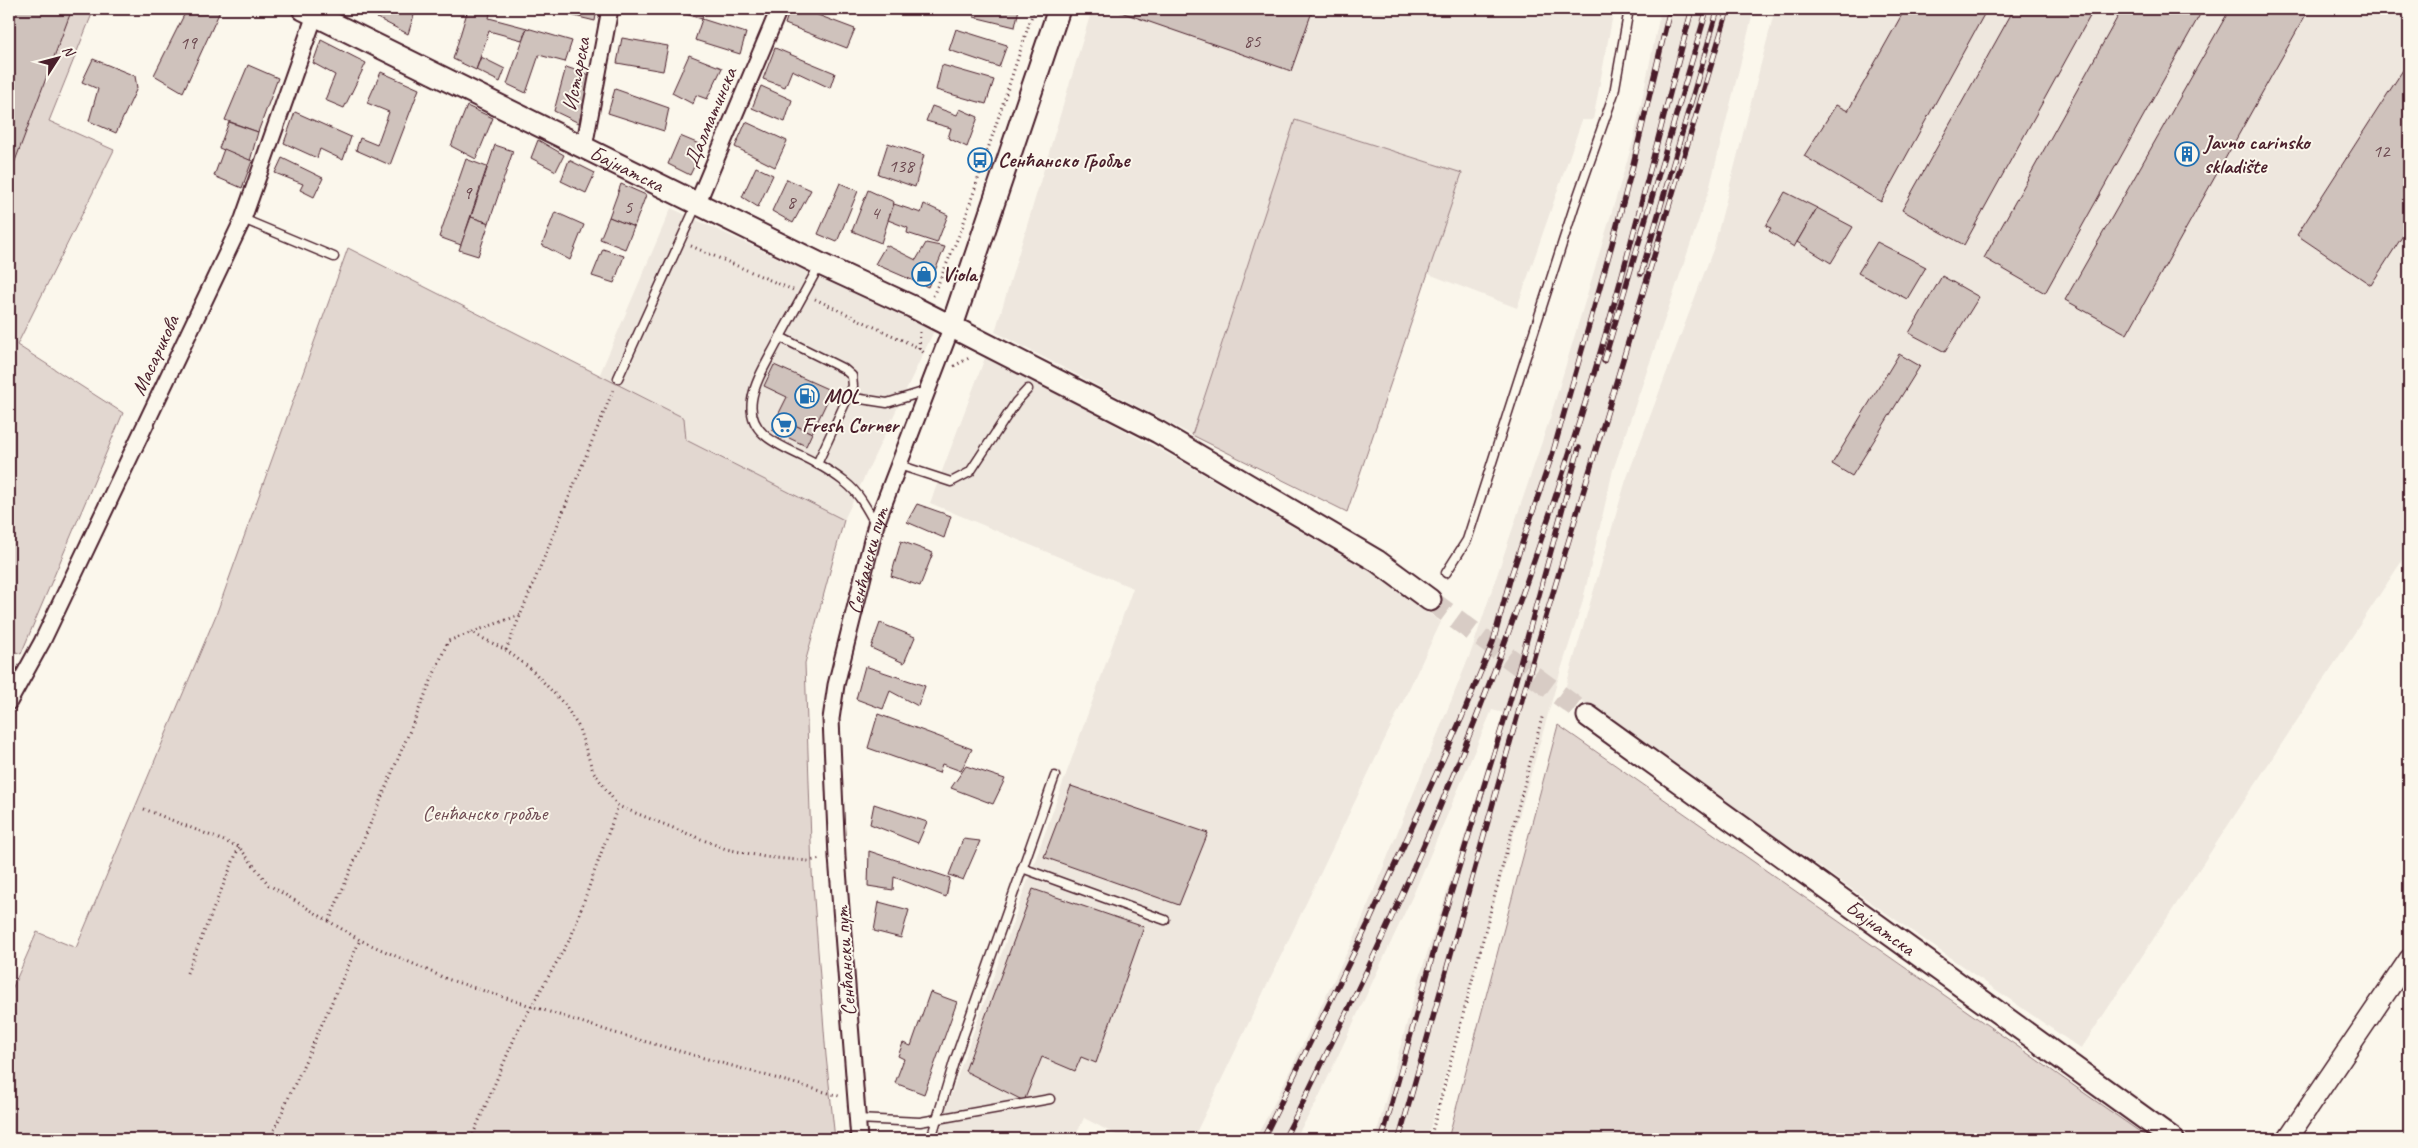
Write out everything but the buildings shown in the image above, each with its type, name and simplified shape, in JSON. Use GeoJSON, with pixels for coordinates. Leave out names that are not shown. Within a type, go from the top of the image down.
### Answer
{"type":"FeatureCollection","features":[{"type":"Feature","properties":{"kind":"main road","name":"Сенћански пут"},"geometry":{"type":"LineString","coordinates":[[952,326],[1059,9]]}},
{"type":"Feature","properties":{"kind":"main road","name":"Бајнатска"},"geometry":{"type":"LineString","coordinates":[[309,12],[697,204],[926,313],[1175,442],[1377,561],[1430,600]]}},
{"type":"Feature","properties":{"kind":"main road","name":"Бајнатска"},"geometry":{"type":"LineString","coordinates":[[1588,716],[2173,1139]]}},
{"type":"Feature","properties":{"kind":"street","name":"Истарска"},"geometry":{"type":"LineString","coordinates":[[584,147],[610,9]]}},
{"type":"Feature","properties":{"kind":"street","name":"Далматинска"},"geometry":{"type":"LineString","coordinates":[[697,204],[779,9]]}},
{"type":"Feature","properties":{"kind":"street","name":"Масарикова"},"geometry":{"type":"LineString","coordinates":[[9,702],[42,642],[243,219],[309,12]]}},
{"type":"Feature","properties":{"kind":"street","name":"Сенћански пут"},"geometry":{"type":"LineString","coordinates":[[859,1139],[837,857],[831,719],[836,685],[876,524],[952,326]]}},
{"type":"Feature","properties":{"kind":"street"},"geometry":{"type":"LineString","coordinates":[[2289,1138],[2409,959]]}},
{"type":"Feature","properties":{"kind":"lane"},"geometry":{"type":"LineString","coordinates":[[1446,572],[1467,540],[1574,207],[1614,93],[1630,9]]}},
{"type":"Feature","properties":{"kind":"lane","name":"Далматинска"},"geometry":{"type":"LineString","coordinates":[[618,378],[697,204]]}},
{"type":"Feature","properties":{"kind":"lane"},"geometry":{"type":"LineString","coordinates":[[243,219],[334,257]]}},
{"type":"Feature","properties":{"kind":"lane"},"geometry":{"type":"LineString","coordinates":[[820,264],[780,337],[754,392],[752,410],[754,421],[764,435],[774,442],[818,464],[853,488],[876,524]]}},
{"type":"Feature","properties":{"kind":"lane"},"geometry":{"type":"LineString","coordinates":[[780,337],[848,372],[853,382],[848,398],[818,464]]}},
{"type":"Feature","properties":{"kind":"lane"},"geometry":{"type":"LineString","coordinates":[[899,465],[951,482],[962,478],[970,472],[1010,410],[1028,389]]}},
{"type":"Feature","properties":{"kind":"lane"},"geometry":{"type":"LineString","coordinates":[[848,398],[887,403],[928,391]]}},
{"type":"Feature","properties":{"kind":"lane"},"geometry":{"type":"LineString","coordinates":[[931,1139],[954,1062],[1055,776]]}},
{"type":"Feature","properties":{"kind":"lane"},"geometry":{"type":"LineString","coordinates":[[1022,868],[1165,920]]}},
{"type":"Feature","properties":{"kind":"lane"},"geometry":{"type":"LineString","coordinates":[[857,1119],[920,1122],[1050,1099]]}},
{"type":"Feature","properties":{"kind":"path"},"geometry":{"type":"LineString","coordinates":[[919,348],[920,327],[962,228],[1034,9]]}},
{"type":"Feature","properties":{"kind":"path"},"geometry":{"type":"LineString","coordinates":[[506,650],[618,378]]}},
{"type":"Feature","properties":{"kind":"path"},"geometry":{"type":"LineString","coordinates":[[329,921],[448,641],[520,615]]}},
{"type":"Feature","properties":{"kind":"path"},"geometry":{"type":"LineString","coordinates":[[470,632],[506,650],[532,670],[565,705],[578,726],[593,770],[618,806],[726,849],[765,857],[808,861],[837,857]]}},
{"type":"Feature","properties":{"kind":"path"},"geometry":{"type":"LineString","coordinates":[[1430,1139],[1543,714]]}},
{"type":"Feature","properties":{"kind":"path"},"geometry":{"type":"LineString","coordinates":[[474,1139],[518,1030],[571,937],[618,806]]}},
{"type":"Feature","properties":{"kind":"path"},"geometry":{"type":"LineString","coordinates":[[144,809],[240,847],[269,885],[360,940],[447,979],[616,1033],[856,1101]]}},
{"type":"Feature","properties":{"kind":"path"},"geometry":{"type":"LineString","coordinates":[[187,973],[240,847]]}},
{"type":"Feature","properties":{"kind":"path"},"geometry":{"type":"LineString","coordinates":[[270,1139],[360,940]]}},
{"type":"Feature","properties":{"kind":"shaded area"},"geometry":{"type":"Polygon","coordinates":[[[1092,9],[1614,9],[1593,120],[1582,120],[1517,308],[1426,273],[1461,173],[1296,120],[1192,435],[995,332],[1092,9]]]}},
{"type":"Feature","properties":{"kind":"shaded area"},"geometry":{"type":"Polygon","coordinates":[[[1661,9],[1754,9],[1709,190],[1613,470],[1582,604],[1558,679],[1427,1139],[1375,1139],[1419,979],[1504,713],[1492,710],[1413,895],[1316,1103],[1295,1139],[1255,1139],[1272,1108],[1357,932],[1471,652],[1550,418],[1634,138],[1661,9]]]}},
{"type":"Feature","properties":{"kind":"shaded area"},"geometry":{"type":"Polygon","coordinates":[[[1775,9],[2409,9],[2409,550],[2081,1049],[1565,689],[1626,480],[1714,247],[1775,9]]]}},
{"type":"Feature","properties":{"kind":"shaded area"},"geometry":{"type":"Polygon","coordinates":[[[671,208],[934,331],[844,520],[686,440],[684,418],[599,376],[671,208]]]}},
{"type":"Feature","properties":{"kind":"shaded area"},"geometry":{"type":"Polygon","coordinates":[[[986,355],[1177,459],[1382,579],[1441,622],[1193,1139],[1124,1139],[1084,1118],[1074,1139],[935,1139],[1133,588],[930,503],[986,355]]]}},
{"type":"Feature","properties":{"kind":"green space"},"geometry":{"type":"Polygon","coordinates":[[[9,9],[94,9],[49,121],[114,150],[17,345],[123,413],[21,654],[9,649],[9,9]]]}},
{"type":"Feature","properties":{"kind":"green space"},"geometry":{"type":"Polygon","coordinates":[[[1295,120],[1462,173],[1347,512],[1192,435],[1295,120]]]}},
{"type":"Feature","properties":{"kind":"green space","name":"Сенћанско гробље"},"geometry":{"type":"Polygon","coordinates":[[[348,248],[684,418],[686,440],[844,520],[805,663],[812,872],[826,1056],[835,1139],[9,1139],[9,996],[37,932],[76,948],[216,615],[348,248]]]}},
{"type":"Feature","properties":{"kind":"green space"},"geometry":{"type":"Polygon","coordinates":[[[1558,725],[2150,1139],[1448,1139],[1558,725]]]}},
{"type":"Feature","properties":{"kind":"tunnel"},"geometry":{"type":"LineString","coordinates":[[1430,600],[1588,716]]}},
{"type":"Feature","properties":{"kind":"railway"},"geometry":{"type":"LineString","coordinates":[[1263,1139],[1369,922],[1462,717],[1493,642],[1511,576],[1553,452],[1612,244],[1670,9]]}},
{"type":"Feature","properties":{"kind":"railway"},"geometry":{"type":"LineString","coordinates":[[1284,1139],[1307,1095],[1410,877],[1471,732],[1526,585],[1607,329],[1692,9]]}},
{"type":"Feature","properties":{"kind":"railway"},"geometry":{"type":"LineString","coordinates":[[1604,361],[1707,9]]}},
{"type":"Feature","properties":{"kind":"railway"},"geometry":{"type":"LineString","coordinates":[[1641,274],[1718,9]]}},
{"type":"Feature","properties":{"kind":"railway"},"geometry":{"type":"LineString","coordinates":[[1399,1139],[1535,653],[1728,9]]}},
{"type":"Feature","properties":{"kind":"railway"},"geometry":{"type":"LineString","coordinates":[[1382,1139],[1439,932],[1510,701],[1579,448]]}},
{"type":"Feature","properties":{"kind":"place","name":"Javno carinsko skladište"},"geometry":{"type":"Point","coordinates":[2187,154]}},
{"type":"Feature","properties":{"kind":"place","name":"Сенћанско Гробље"},"geometry":{"type":"Point","coordinates":[980,160]}},
{"type":"Feature","properties":{"kind":"place","name":"Viola"},"geometry":{"type":"Point","coordinates":[924,274]}},
{"type":"Feature","properties":{"kind":"place","name":"MOL"},"geometry":{"type":"Point","coordinates":[807,396]}},
{"type":"Feature","properties":{"kind":"place","name":"Fresh Corner"},"geometry":{"type":"Point","coordinates":[784,425]}}]}
